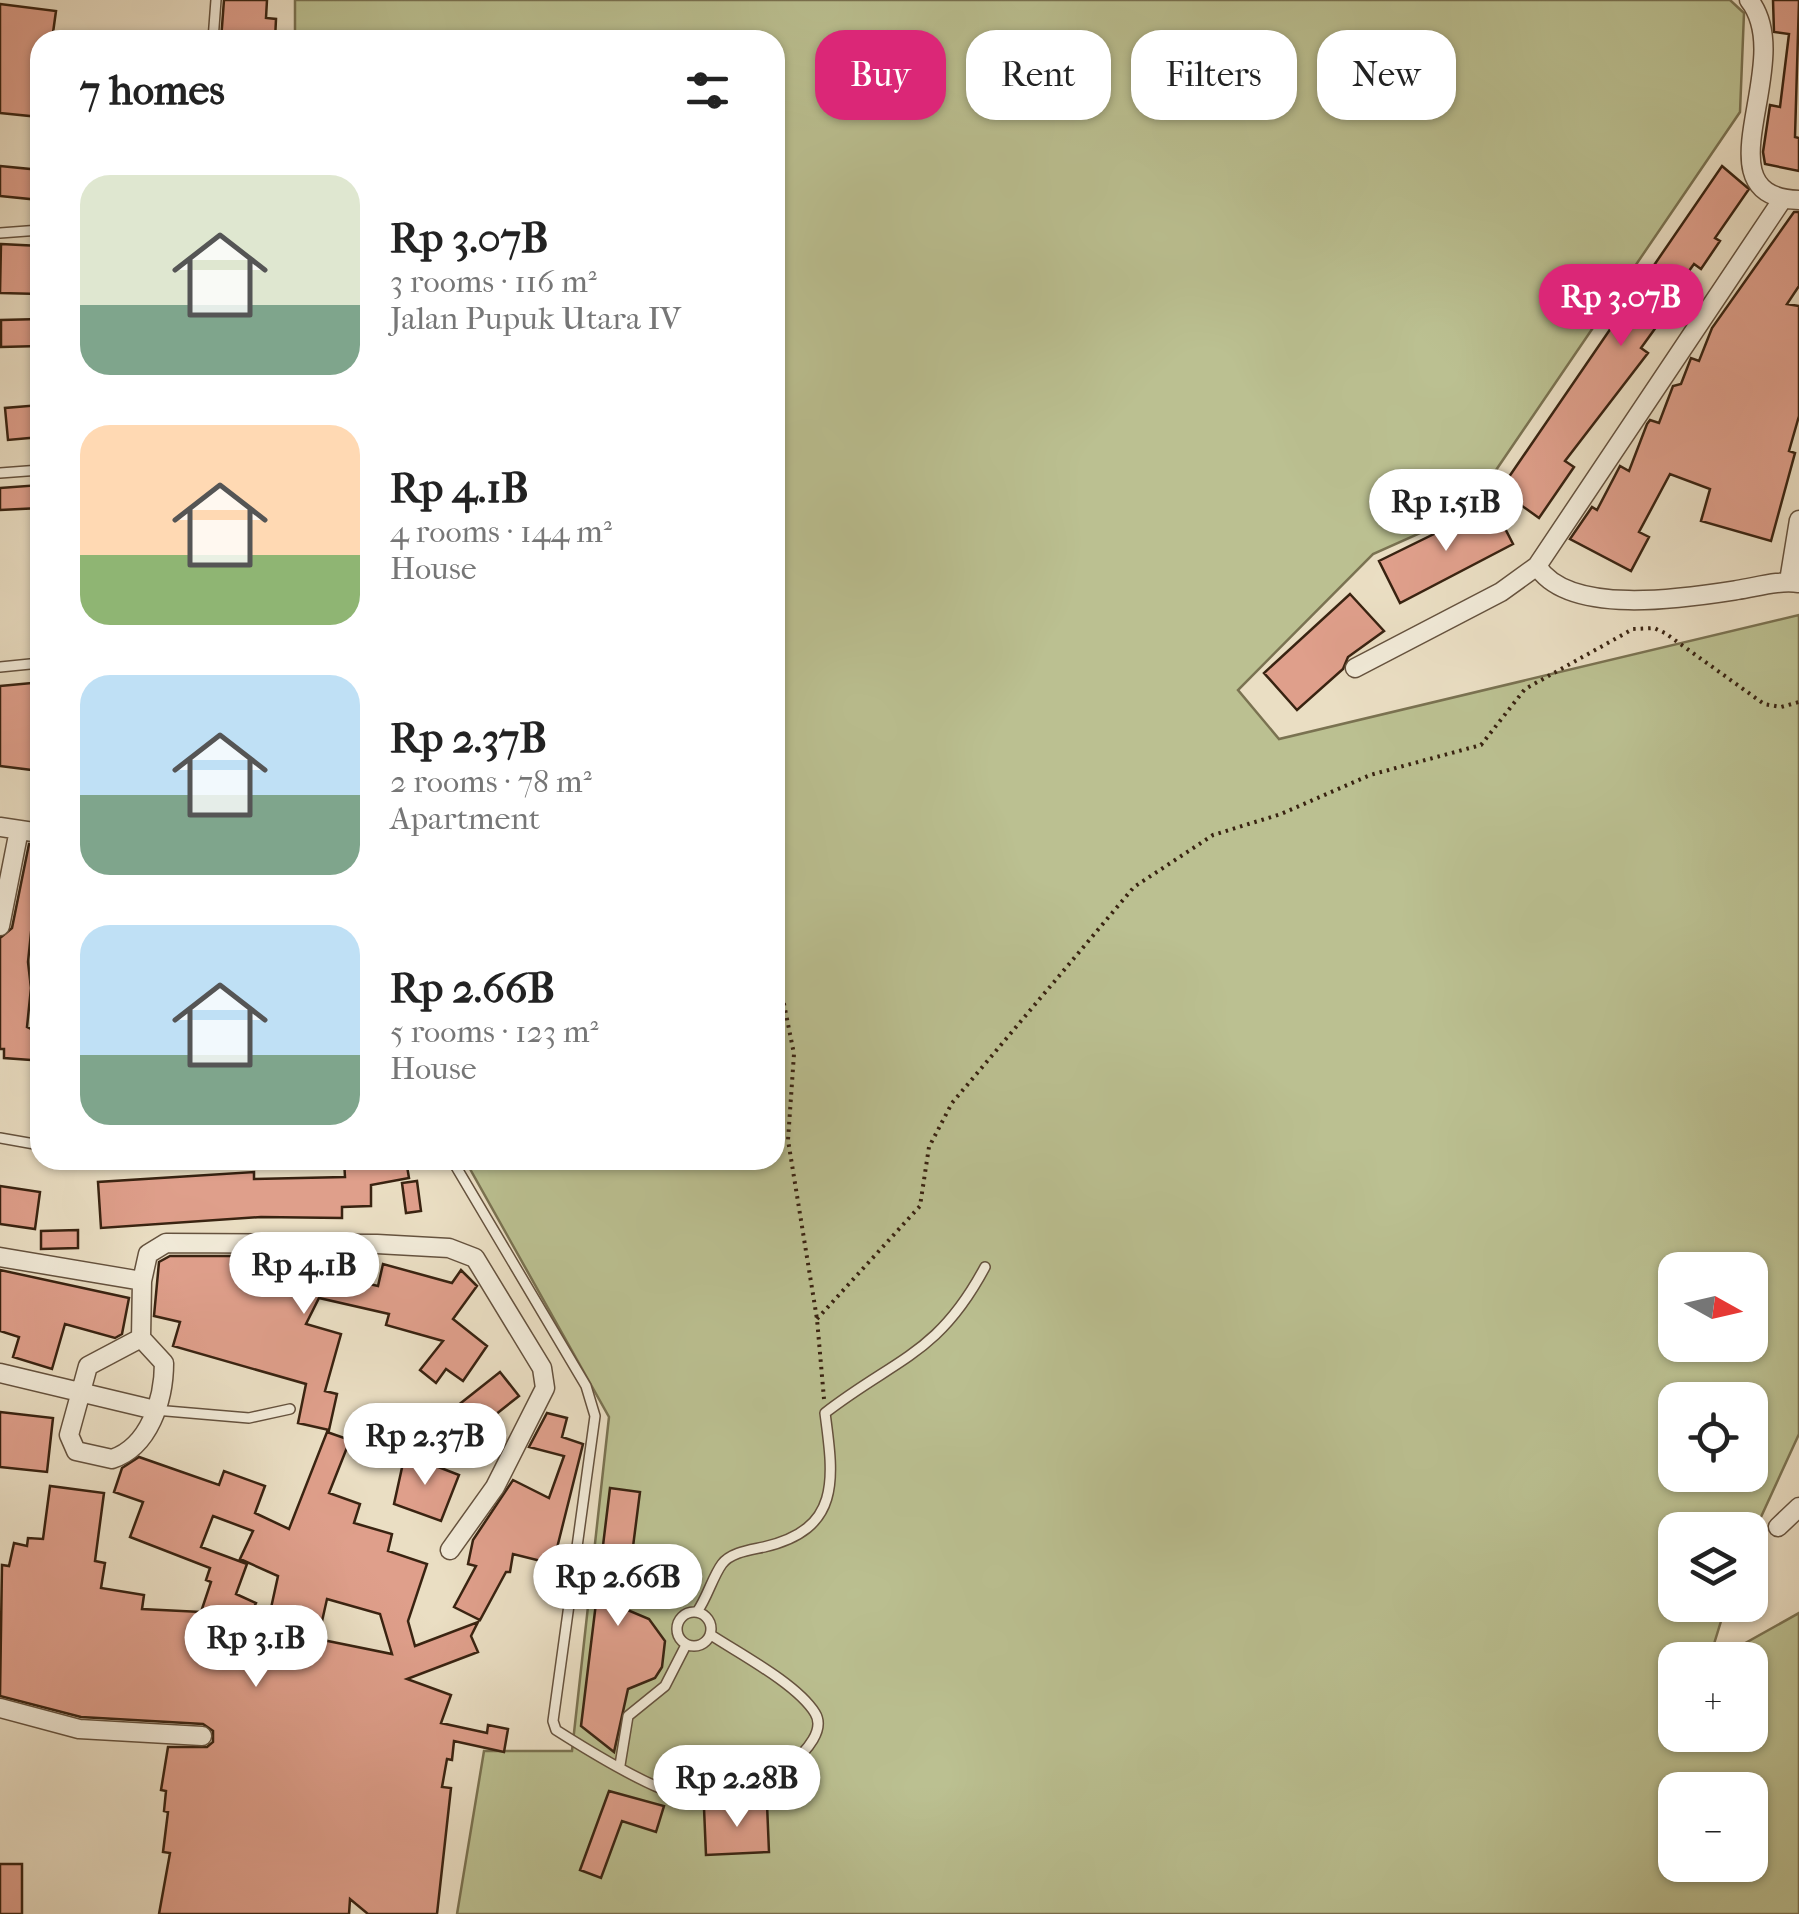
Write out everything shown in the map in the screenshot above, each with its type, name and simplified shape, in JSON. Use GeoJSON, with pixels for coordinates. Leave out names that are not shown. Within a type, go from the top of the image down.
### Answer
{"type":"FeatureCollection","features":[{"type":"Feature","properties":{"kind":"street"},"geometry":{"type":"LineString","coordinates":[[1355,668],[1501,592],[1537,566],[1791,200],[1760,186],[1749,167],[1766,48],[1754,6]]}},
{"type":"Feature","properties":{"kind":"street"},"geometry":{"type":"LineString","coordinates":[[1537,566],[1551,582],[1602,599],[1694,596],[1794,582],[1799,520]]}},
{"type":"Feature","properties":{"kind":"street"},"geometry":{"type":"LineString","coordinates":[[0,926],[10,829]]}},
{"type":"Feature","properties":{"kind":"street"},"geometry":{"type":"LineString","coordinates":[[141,1338],[91,1362],[78,1390],[70,1444],[76,1451],[103,1459],[120,1456],[138,1443],[155,1410],[164,1363],[141,1338],[142,1281],[148,1254],[166,1244],[396,1245],[449,1248],[475,1258],[542,1368],[545,1388],[495,1487],[450,1550]]}},
{"type":"Feature","properties":{"kind":"street"},"geometry":{"type":"LineString","coordinates":[[0,1257],[142,1281]]}},
{"type":"Feature","properties":{"kind":"street"},"geometry":{"type":"LineString","coordinates":[[0,1373],[155,1410]]}},
{"type":"Feature","properties":{"kind":"street"},"geometry":{"type":"LineString","coordinates":[[1778,1528],[1799,1507]]}},
{"type":"Feature","properties":{"kind":"street"},"geometry":{"type":"LineString","coordinates":[[0,1708],[79,1728],[202,1736]]}},
{"type":"Feature","properties":{"kind":"lane"},"geometry":{"type":"LineString","coordinates":[[213,30],[216,0]]}},
{"type":"Feature","properties":{"kind":"lane"},"geometry":{"type":"LineString","coordinates":[[0,233],[30,231]]}},
{"type":"Feature","properties":{"kind":"lane"},"geometry":{"type":"LineString","coordinates":[[0,472],[30,470]]}},
{"type":"Feature","properties":{"kind":"lane"},"geometry":{"type":"LineString","coordinates":[[0,667],[30,665]]}},
{"type":"Feature","properties":{"kind":"lane"},"geometry":{"type":"LineString","coordinates":[[0,1138],[30,1143]]}},
{"type":"Feature","properties":{"kind":"lane"},"geometry":{"type":"LineString","coordinates":[[458,1170],[592,1402],[595,1430],[553,1722],[556,1730],[682,1796],[723,1801],[753,1790],[814,1745],[819,1726],[815,1713],[771,1675],[710,1635]]}},
{"type":"Feature","properties":{"kind":"lane"},"geometry":{"type":"LineString","coordinates":[[710,1635],[696,1647],[686,1646],[677,1634],[678,1620],[698,1612],[713,1589],[721,1565],[734,1555],[799,1539],[819,1520],[831,1460],[825,1414],[934,1339],[965,1304],[985,1267]]}},
{"type":"Feature","properties":{"kind":"lane"},"geometry":{"type":"LineString","coordinates":[[155,1410],[249,1418],[290,1409]]}},
{"type":"Feature","properties":{"kind":"lane"},"geometry":{"type":"LineString","coordinates":[[698,1612],[709,1621],[710,1635]]}},
{"type":"Feature","properties":{"kind":"lane"},"geometry":{"type":"LineString","coordinates":[[620,1766],[628,1716],[665,1686],[686,1646]]}},
{"type":"Feature","properties":{"kind":"path"},"geometry":{"type":"LineString","coordinates":[[817,1319],[920,1206],[928,1147],[952,1103],[1134,887],[1194,845],[1370,775],[1481,745],[1525,689],[1633,629],[1654,628],[1665,633],[1764,704],[1781,707],[1799,702]]}},
{"type":"Feature","properties":{"kind":"path"},"geometry":{"type":"LineString","coordinates":[[785,1009],[794,1054],[788,1140],[817,1319],[825,1414]]}},
{"type":"Feature","properties":{"kind":"green space"},"geometry":{"type":"Polygon","coordinates":[[[295,0],[1730,0],[1744,13],[1740,112],[1477,498],[1445,522],[1373,554],[1238,690],[1279,739],[1799,615],[1799,1434],[1763,1512],[1658,1512],[1658,1622],[1721,1622],[1715,1642],[1658,1642],[1658,1752],[1768,1752],[1768,1642],[1747,1642],[1799,1613],[1799,1914],[457,1914],[484,1751],[572,1751],[609,1417],[471,1170],[785,1170],[785,30],[295,30],[295,0]]]}},
{"type":"Feature","properties":{"kind":"building"},"geometry":{"type":"Polygon","coordinates":[[[224,0],[267,0],[266,18],[276,19],[275,30],[222,30],[224,0]]]}},
{"type":"Feature","properties":{"kind":"building"},"geometry":{"type":"Polygon","coordinates":[[[1773,0],[1799,0],[1795,137],[1799,138],[1799,171],[1765,164],[1763,152],[1770,105],[1780,107],[1789,34],[1774,32],[1773,0]]]}},
{"type":"Feature","properties":{"kind":"building"},"geometry":{"type":"Polygon","coordinates":[[[0,4],[56,11],[53,30],[30,30],[30,116],[0,113],[0,4]]]}},
{"type":"Feature","properties":{"kind":"building"},"geometry":{"type":"Polygon","coordinates":[[[0,166],[30,169],[30,199],[0,196],[0,166]]]}},
{"type":"Feature","properties":{"kind":"building"},"geometry":{"type":"Polygon","coordinates":[[[1722,166],[1749,189],[1715,238],[1720,241],[1701,269],[1694,264],[1670,297],[1675,301],[1641,348],[1648,353],[1565,461],[1574,467],[1539,518],[1500,490],[1722,166]]]}},
{"type":"Feature","properties":{"kind":"building"},"geometry":{"type":"Polygon","coordinates":[[[1794,212],[1799,212],[1799,286],[1787,304],[1799,306],[1799,416],[1789,451],[1795,453],[1771,541],[1701,521],[1710,489],[1670,474],[1639,532],[1649,537],[1631,571],[1570,539],[1592,507],[1597,510],[1620,466],[1629,471],[1647,424],[1650,420],[1659,423],[1673,386],[1681,384],[1691,358],[1699,361],[1712,328],[1794,212]]]}},
{"type":"Feature","properties":{"kind":"building"},"geometry":{"type":"Polygon","coordinates":[[[1,244],[30,245],[30,294],[0,293],[1,244]]]}},
{"type":"Feature","properties":{"kind":"building"},"geometry":{"type":"Polygon","coordinates":[[[30,319],[30,346],[1,347],[1,320],[30,319]]]}},
{"type":"Feature","properties":{"kind":"building"},"geometry":{"type":"Polygon","coordinates":[[[30,406],[30,438],[8,440],[5,408],[30,406]]]}},
{"type":"Feature","properties":{"kind":"building"},"geometry":{"type":"Polygon","coordinates":[[[30,486],[30,508],[0,510],[0,488],[30,486]]]}},
{"type":"Feature","properties":{"kind":"building"},"geometry":{"type":"Polygon","coordinates":[[[1493,505],[1513,544],[1400,603],[1379,561],[1493,505]]]}},
{"type":"Feature","properties":{"kind":"building"},"geometry":{"type":"Polygon","coordinates":[[[1350,594],[1384,631],[1348,657],[1343,669],[1297,710],[1264,673],[1350,594]]]}},
{"type":"Feature","properties":{"kind":"building"},"geometry":{"type":"Polygon","coordinates":[[[30,684],[30,770],[0,766],[0,686],[30,684]]]}},
{"type":"Feature","properties":{"kind":"building"},"geometry":{"type":"Polygon","coordinates":[[[30,844],[30,1060],[4,1058],[4,1049],[0,1049],[0,938],[12,928],[30,844]]]}},
{"type":"Feature","properties":{"kind":"building"},"geometry":{"type":"Polygon","coordinates":[[[345,1170],[408,1170],[409,1178],[371,1185],[371,1206],[342,1207],[342,1218],[261,1217],[101,1228],[98,1182],[254,1172],[254,1179],[345,1177],[345,1170]]]}},
{"type":"Feature","properties":{"kind":"building"},"geometry":{"type":"Polygon","coordinates":[[[417,1181],[421,1211],[406,1213],[402,1183],[417,1181]]]}},
{"type":"Feature","properties":{"kind":"building"},"geometry":{"type":"Polygon","coordinates":[[[0,1186],[40,1192],[35,1229],[0,1224],[0,1186]]]}},
{"type":"Feature","properties":{"kind":"building"},"geometry":{"type":"Polygon","coordinates":[[[78,1230],[78,1248],[41,1249],[41,1231],[78,1230]]]}},
{"type":"Feature","properties":{"kind":"building"},"geometry":{"type":"Polygon","coordinates":[[[170,1256],[261,1256],[294,1262],[297,1257],[339,1277],[378,1286],[383,1264],[452,1283],[461,1270],[477,1286],[453,1319],[487,1346],[463,1381],[446,1369],[436,1383],[420,1370],[443,1341],[386,1325],[389,1314],[319,1298],[306,1324],[341,1334],[325,1391],[337,1394],[329,1430],[298,1423],[306,1384],[173,1346],[180,1322],[154,1316],[159,1262],[170,1256]]]}},
{"type":"Feature","properties":{"kind":"building"},"geometry":{"type":"Polygon","coordinates":[[[0,1270],[129,1298],[122,1334],[115,1338],[65,1324],[52,1369],[13,1357],[19,1337],[0,1331],[0,1270]]]}},
{"type":"Feature","properties":{"kind":"building"},"geometry":{"type":"Polygon","coordinates":[[[500,1372],[519,1396],[466,1438],[447,1414],[500,1372]]]}},
{"type":"Feature","properties":{"kind":"building"},"geometry":{"type":"Polygon","coordinates":[[[0,1412],[53,1418],[47,1472],[0,1467],[0,1412]]]}},
{"type":"Feature","properties":{"kind":"building"},"geometry":{"type":"Polygon","coordinates":[[[547,1413],[567,1418],[562,1437],[583,1444],[553,1564],[513,1554],[510,1572],[506,1572],[480,1620],[454,1607],[476,1566],[468,1564],[473,1540],[513,1480],[549,1498],[564,1456],[529,1447],[547,1413]]]}},
{"type":"Feature","properties":{"kind":"building"},"geometry":{"type":"Polygon","coordinates":[[[327,1432],[350,1440],[329,1493],[360,1504],[354,1523],[392,1534],[388,1551],[427,1564],[408,1621],[415,1646],[478,1622],[471,1636],[478,1652],[407,1679],[451,1695],[441,1723],[487,1733],[488,1725],[508,1729],[504,1752],[454,1741],[452,1760],[447,1759],[442,1787],[451,1788],[437,1914],[368,1914],[350,1899],[349,1914],[159,1914],[170,1853],[163,1852],[168,1812],[164,1811],[166,1791],[161,1790],[168,1747],[207,1747],[213,1742],[213,1731],[203,1724],[81,1717],[0,1696],[2,1565],[9,1566],[14,1543],[27,1546],[28,1538],[43,1539],[50,1486],[104,1493],[95,1561],[105,1563],[101,1588],[144,1595],[142,1609],[201,1612],[211,1582],[206,1580],[210,1568],[130,1537],[143,1502],[114,1492],[122,1468],[139,1457],[219,1485],[224,1471],[265,1486],[255,1513],[289,1529],[327,1432]],[[213,1516],[201,1547],[247,1564],[236,1594],[256,1603],[240,1636],[272,1641],[279,1610],[271,1608],[278,1576],[240,1559],[253,1531],[213,1516]],[[327,1599],[318,1639],[392,1654],[380,1614],[327,1599]]]}},
{"type":"Feature","properties":{"kind":"building"},"geometry":{"type":"Polygon","coordinates":[[[405,1454],[459,1475],[441,1521],[394,1504],[405,1454]]]}},
{"type":"Feature","properties":{"kind":"building"},"geometry":{"type":"Polygon","coordinates":[[[610,1488],[640,1492],[625,1609],[649,1619],[665,1641],[662,1667],[655,1678],[628,1689],[614,1752],[581,1726],[610,1488]]]}},
{"type":"Feature","properties":{"kind":"building"},"geometry":{"type":"Polygon","coordinates":[[[609,1791],[664,1806],[656,1832],[622,1821],[601,1878],[580,1870],[609,1791]]]}},
{"type":"Feature","properties":{"kind":"building"},"geometry":{"type":"Polygon","coordinates":[[[767,1804],[769,1852],[706,1855],[704,1808],[767,1804]]]}},
{"type":"Feature","properties":{"kind":"building"},"geometry":{"type":"Polygon","coordinates":[[[0,1864],[22,1864],[22,1914],[0,1914],[0,1864]]]}}]}
